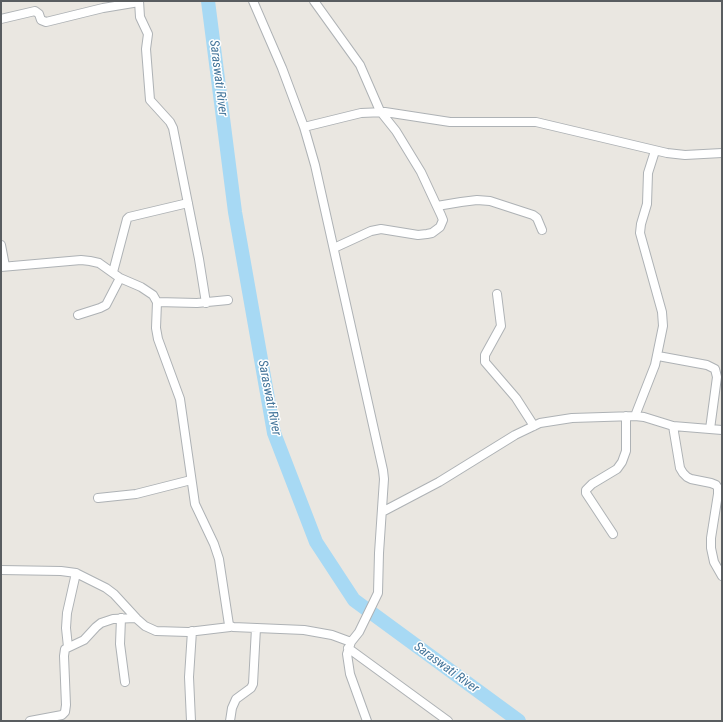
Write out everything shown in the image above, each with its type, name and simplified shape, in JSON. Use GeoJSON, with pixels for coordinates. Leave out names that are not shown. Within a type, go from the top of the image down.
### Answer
{"type":"FeatureCollection","features":[{"type":"Feature","properties":{"kind":"street"},"geometry":{"type":"LineString","coordinates":[[254,1],[304,126],[315,165],[383,470],[384,479],[379,553],[379,585],[376,599],[359,632],[349,645],[347,664],[366,721]]}},
{"type":"Feature","properties":{"kind":"street"},"geometry":{"type":"LineString","coordinates":[[314,1],[360,65],[380,111],[396,131],[420,172],[441,215],[442,224],[432,233],[418,235],[381,229],[371,231],[334,248]]}},
{"type":"Feature","properties":{"kind":"street"},"geometry":{"type":"LineString","coordinates":[[1,19],[35,11],[38,12],[41,20],[46,22],[102,8],[139,2],[140,17],[148,34],[146,49],[150,100],[172,125],[202,273],[206,302]]}},
{"type":"Feature","properties":{"kind":"street"},"geometry":{"type":"LineString","coordinates":[[304,126],[361,113],[380,111],[450,122],[536,122],[677,155],[722,153]]}},
{"type":"Feature","properties":{"kind":"street"},"geometry":{"type":"LineString","coordinates":[[613,534],[586,494],[586,490],[592,484],[617,469],[622,462],[626,451],[630,416],[658,356],[663,318],[640,233],[647,204],[648,173],[655,151]]}},
{"type":"Feature","properties":{"kind":"street"},"geometry":{"type":"LineString","coordinates":[[437,206],[460,202],[483,200],[490,201],[533,215],[537,218],[542,230]]}},
{"type":"Feature","properties":{"kind":"street"},"geometry":{"type":"LineString","coordinates":[[113,272],[127,219],[129,217],[188,203]]}},
{"type":"Feature","properties":{"kind":"street"},"geometry":{"type":"LineString","coordinates":[[1,245],[3,266],[81,260],[90,261],[98,263],[120,278],[153,294],[157,302],[157,333],[180,399],[191,480],[197,509],[214,544],[219,559],[230,627]]}},
{"type":"Feature","properties":{"kind":"street"},"geometry":{"type":"LineString","coordinates":[[78,315],[106,305],[120,278]]}},
{"type":"Feature","properties":{"kind":"street"},"geometry":{"type":"LineString","coordinates":[[497,294],[501,326],[485,355],[485,362],[516,398],[534,426]]}},
{"type":"Feature","properties":{"kind":"street"},"geometry":{"type":"LineString","coordinates":[[157,302],[206,302],[228,300]]}},
{"type":"Feature","properties":{"kind":"street"},"geometry":{"type":"LineString","coordinates":[[658,356],[707,365],[715,369],[717,377],[710,429]]}},
{"type":"Feature","properties":{"kind":"street"},"geometry":{"type":"LineString","coordinates":[[382,512],[439,482],[515,435],[540,423],[572,418],[630,416],[644,418],[673,426],[722,430]]}},
{"type":"Feature","properties":{"kind":"street"},"geometry":{"type":"LineString","coordinates":[[673,426],[680,468],[683,473],[691,479],[716,485],[720,494],[711,548],[714,562],[722,576]]}},
{"type":"Feature","properties":{"kind":"street"},"geometry":{"type":"LineString","coordinates":[[98,498],[136,494],[191,480]]}},
{"type":"Feature","properties":{"kind":"street"},"geometry":{"type":"LineString","coordinates":[[1,570],[60,571],[76,573],[106,588],[114,594],[135,618],[145,626],[156,631],[192,631],[230,627],[304,630],[332,635],[349,645],[448,721]]}},
{"type":"Feature","properties":{"kind":"street"},"geometry":{"type":"LineString","coordinates":[[68,647],[66,628],[67,613],[76,573]]}},
{"type":"Feature","properties":{"kind":"street"},"geometry":{"type":"LineString","coordinates":[[121,618],[120,644],[125,682]]}},
{"type":"Feature","properties":{"kind":"street"},"geometry":{"type":"LineString","coordinates":[[30,721],[50,719],[62,715],[66,709],[65,649],[81,642],[96,626],[101,623],[113,619],[135,618]]}},
{"type":"Feature","properties":{"kind":"street"},"geometry":{"type":"LineString","coordinates":[[230,721],[232,708],[236,699],[251,688],[253,684],[256,628]]}},
{"type":"Feature","properties":{"kind":"street"},"geometry":{"type":"LineString","coordinates":[[191,721],[189,678],[192,631]]}},
{"type":"Feature","properties":{"kind":"waterway","name":"Saraswati River"},"geometry":{"type":"LineString","coordinates":[[208,1],[235,212],[274,433],[316,542],[354,600],[519,721]]}}]}
